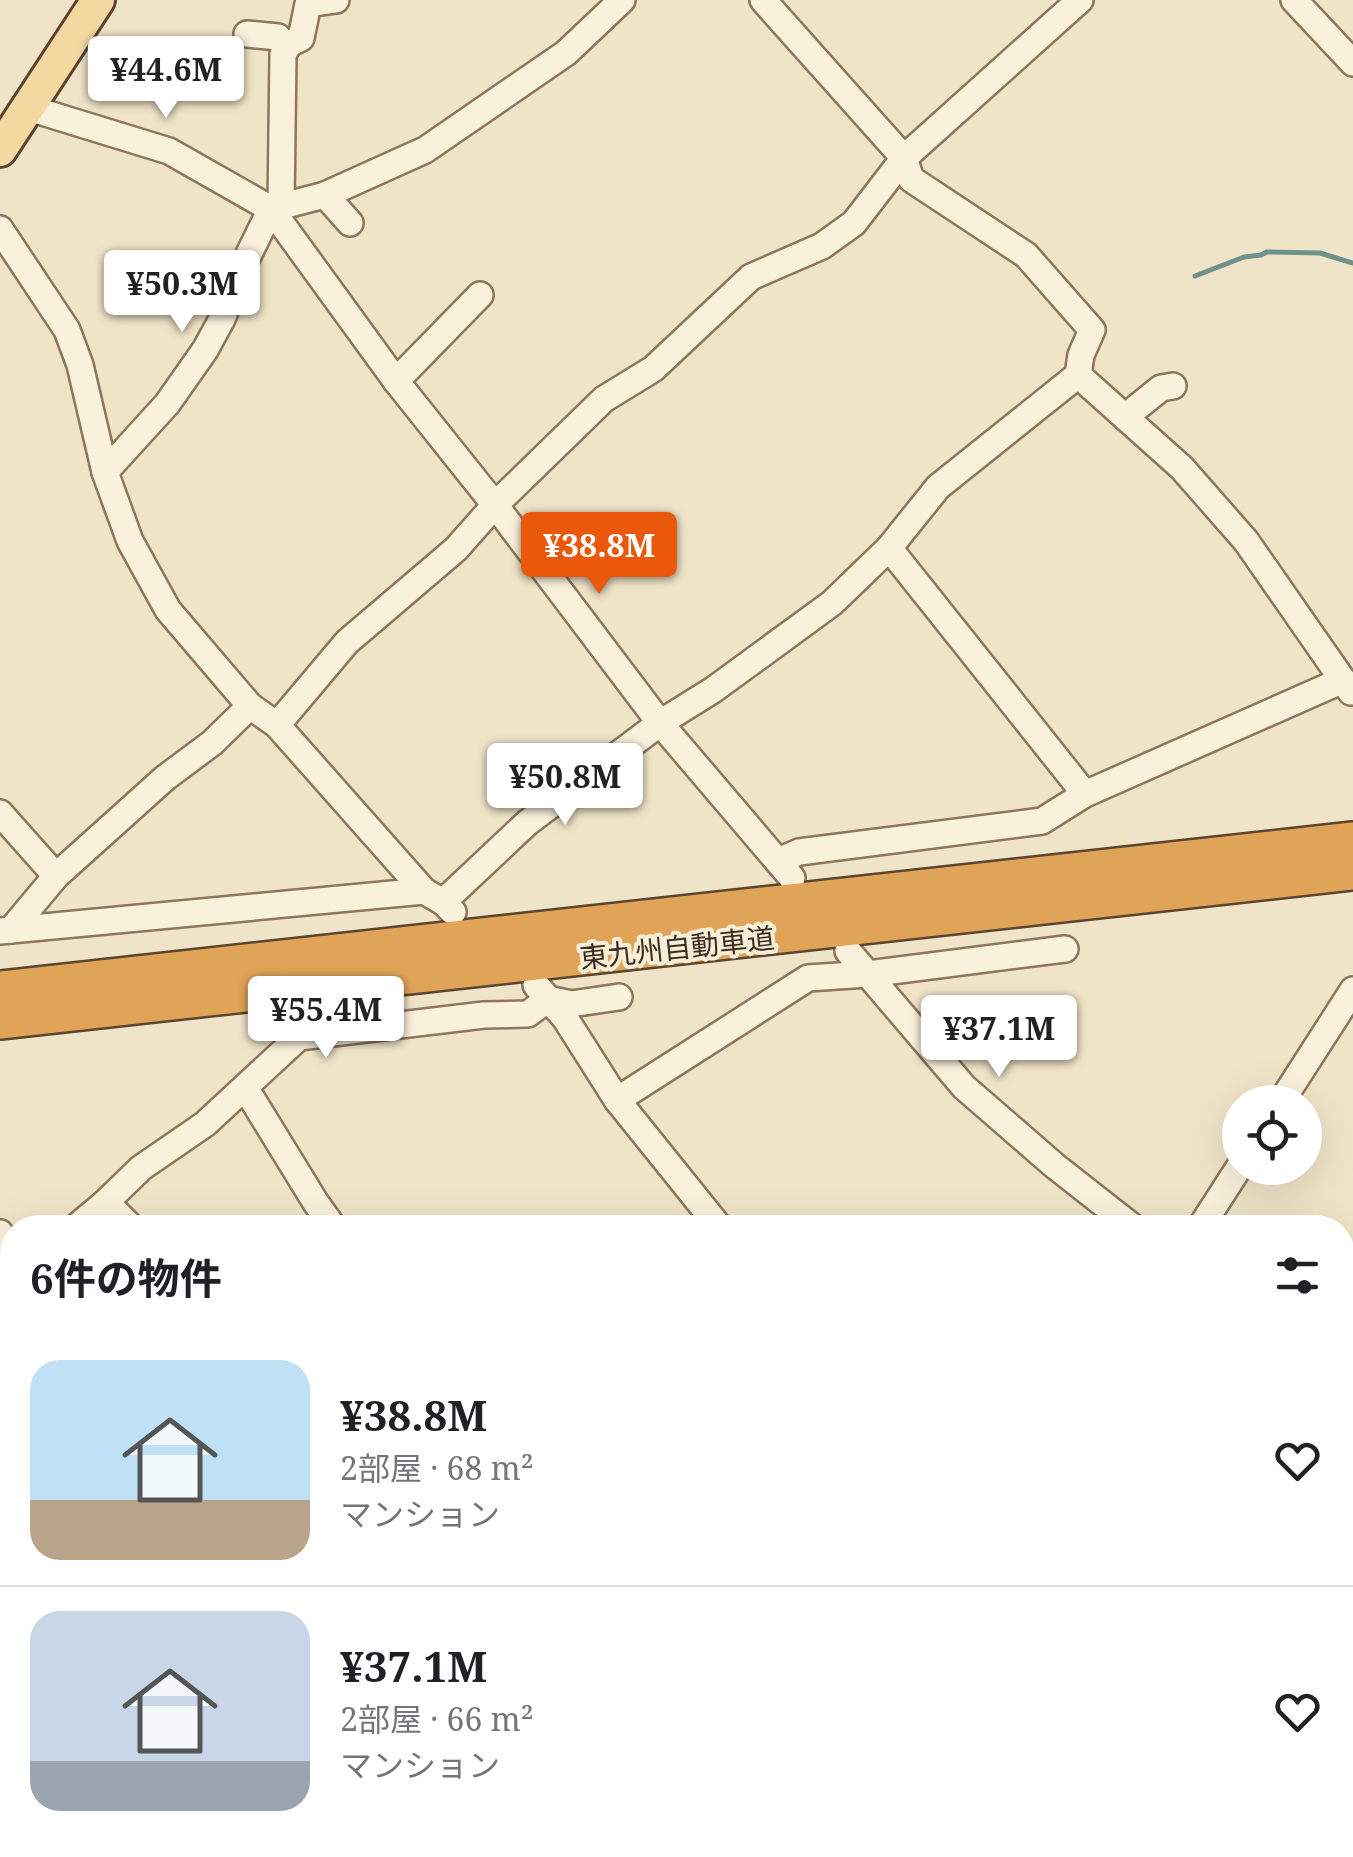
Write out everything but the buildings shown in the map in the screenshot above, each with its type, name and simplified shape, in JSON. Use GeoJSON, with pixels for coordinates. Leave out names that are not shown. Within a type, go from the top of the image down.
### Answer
{"type":"FeatureCollection","features":[{"type":"Feature","properties":{"kind":"highway","name":"東九州自動車道"},"geometry":{"type":"LineString","coordinates":[[0,989],[1353,840]]}},
{"type":"Feature","properties":{"kind":"highway","name":"東九州自動車道"},"geometry":{"type":"LineString","coordinates":[[0,1021],[1353,872]]}},
{"type":"Feature","properties":{"kind":"main road"},"geometry":{"type":"LineString","coordinates":[[0,150],[98,0]]}},
{"type":"Feature","properties":{"kind":"street"},"geometry":{"type":"LineString","coordinates":[[105,472],[166,404],[222,319],[244,262],[276,208],[283,54],[301,38],[308,4],[336,0]]}},
{"type":"Feature","properties":{"kind":"street"},"geometry":{"type":"LineString","coordinates":[[276,208],[325,196],[425,150],[566,53],[595,11],[622,0]]}},
{"type":"Feature","properties":{"kind":"street"},"geometry":{"type":"LineString","coordinates":[[6,931],[440,902],[526,823],[832,603],[889,548],[938,487],[1078,376],[1080,355],[1092,330],[1026,255],[911,180],[904,158],[763,0]]}},
{"type":"Feature","properties":{"kind":"street"},"geometry":{"type":"LineString","coordinates":[[276,726],[347,642],[456,548],[604,399],[653,369],[751,277],[822,246],[854,223],[904,158],[1080,0]]}},
{"type":"Feature","properties":{"kind":"street"},"geometry":{"type":"LineString","coordinates":[[1294,0],[1353,63]]}},
{"type":"Feature","properties":{"kind":"street"},"geometry":{"type":"LineString","coordinates":[[247,34],[278,36],[287,47]]}},
{"type":"Feature","properties":{"kind":"street"},"geometry":{"type":"LineString","coordinates":[[29,108],[169,151],[276,208],[396,381],[660,723],[785,869],[799,852],[1042,821],[1085,794],[1348,687],[1246,542],[1182,468],[1078,376]]}},
{"type":"Feature","properties":{"kind":"street"},"geometry":{"type":"LineString","coordinates":[[325,196],[350,223]]}},
{"type":"Feature","properties":{"kind":"street"},"geometry":{"type":"LineString","coordinates":[[0,228],[67,330],[80,365],[105,472],[130,541],[168,610],[250,706],[276,726],[440,902]]}},
{"type":"Feature","properties":{"kind":"street"},"geometry":{"type":"LineString","coordinates":[[396,381],[480,295]]}},
{"type":"Feature","properties":{"kind":"street"},"geometry":{"type":"LineString","coordinates":[[1124,417],[1161,388],[1173,386]]}},
{"type":"Feature","properties":{"kind":"street"},"geometry":{"type":"LineString","coordinates":[[889,548],[1085,794]]}},
{"type":"Feature","properties":{"kind":"street"},"geometry":{"type":"LineString","coordinates":[[6,931],[56,876],[250,706]]}},
{"type":"Feature","properties":{"kind":"street"},"geometry":{"type":"LineString","coordinates":[[0,813],[56,876]]}},
{"type":"Feature","properties":{"kind":"street"},"geometry":{"type":"LineString","coordinates":[[617,1100],[808,978],[1065,949]]}},
{"type":"Feature","properties":{"kind":"street"},"geometry":{"type":"LineString","coordinates":[[848,951],[964,1086],[1117,1215]]}},
{"type":"Feature","properties":{"kind":"street"},"geometry":{"type":"LineString","coordinates":[[1292,1085],[1353,990]]}},
{"type":"Feature","properties":{"kind":"street"},"geometry":{"type":"LineString","coordinates":[[542,992],[566,1018],[617,1100],[710,1215]]}},
{"type":"Feature","properties":{"kind":"street"},"geometry":{"type":"LineString","coordinates":[[542,992],[571,1004],[620,997]]}},
{"type":"Feature","properties":{"kind":"street"},"geometry":{"type":"LineString","coordinates":[[90,1215],[142,1168],[205,1124],[300,1037],[484,1015],[528,1014],[542,992]]}},
{"type":"Feature","properties":{"kind":"street"},"geometry":{"type":"LineString","coordinates":[[246,1089],[325,1215]]}},
{"type":"Feature","properties":{"kind":"street"},"geometry":{"type":"LineString","coordinates":[[1208,1215],[1228,1185]]}},
{"type":"Feature","properties":{"kind":"street"},"geometry":{"type":"LineString","coordinates":[[106,1202],[119,1215]]}},
{"type":"Feature","properties":{"kind":"waterway"},"geometry":{"type":"LineString","coordinates":[[1195,276],[1267,252],[1320,253],[1353,263]]}}]}
